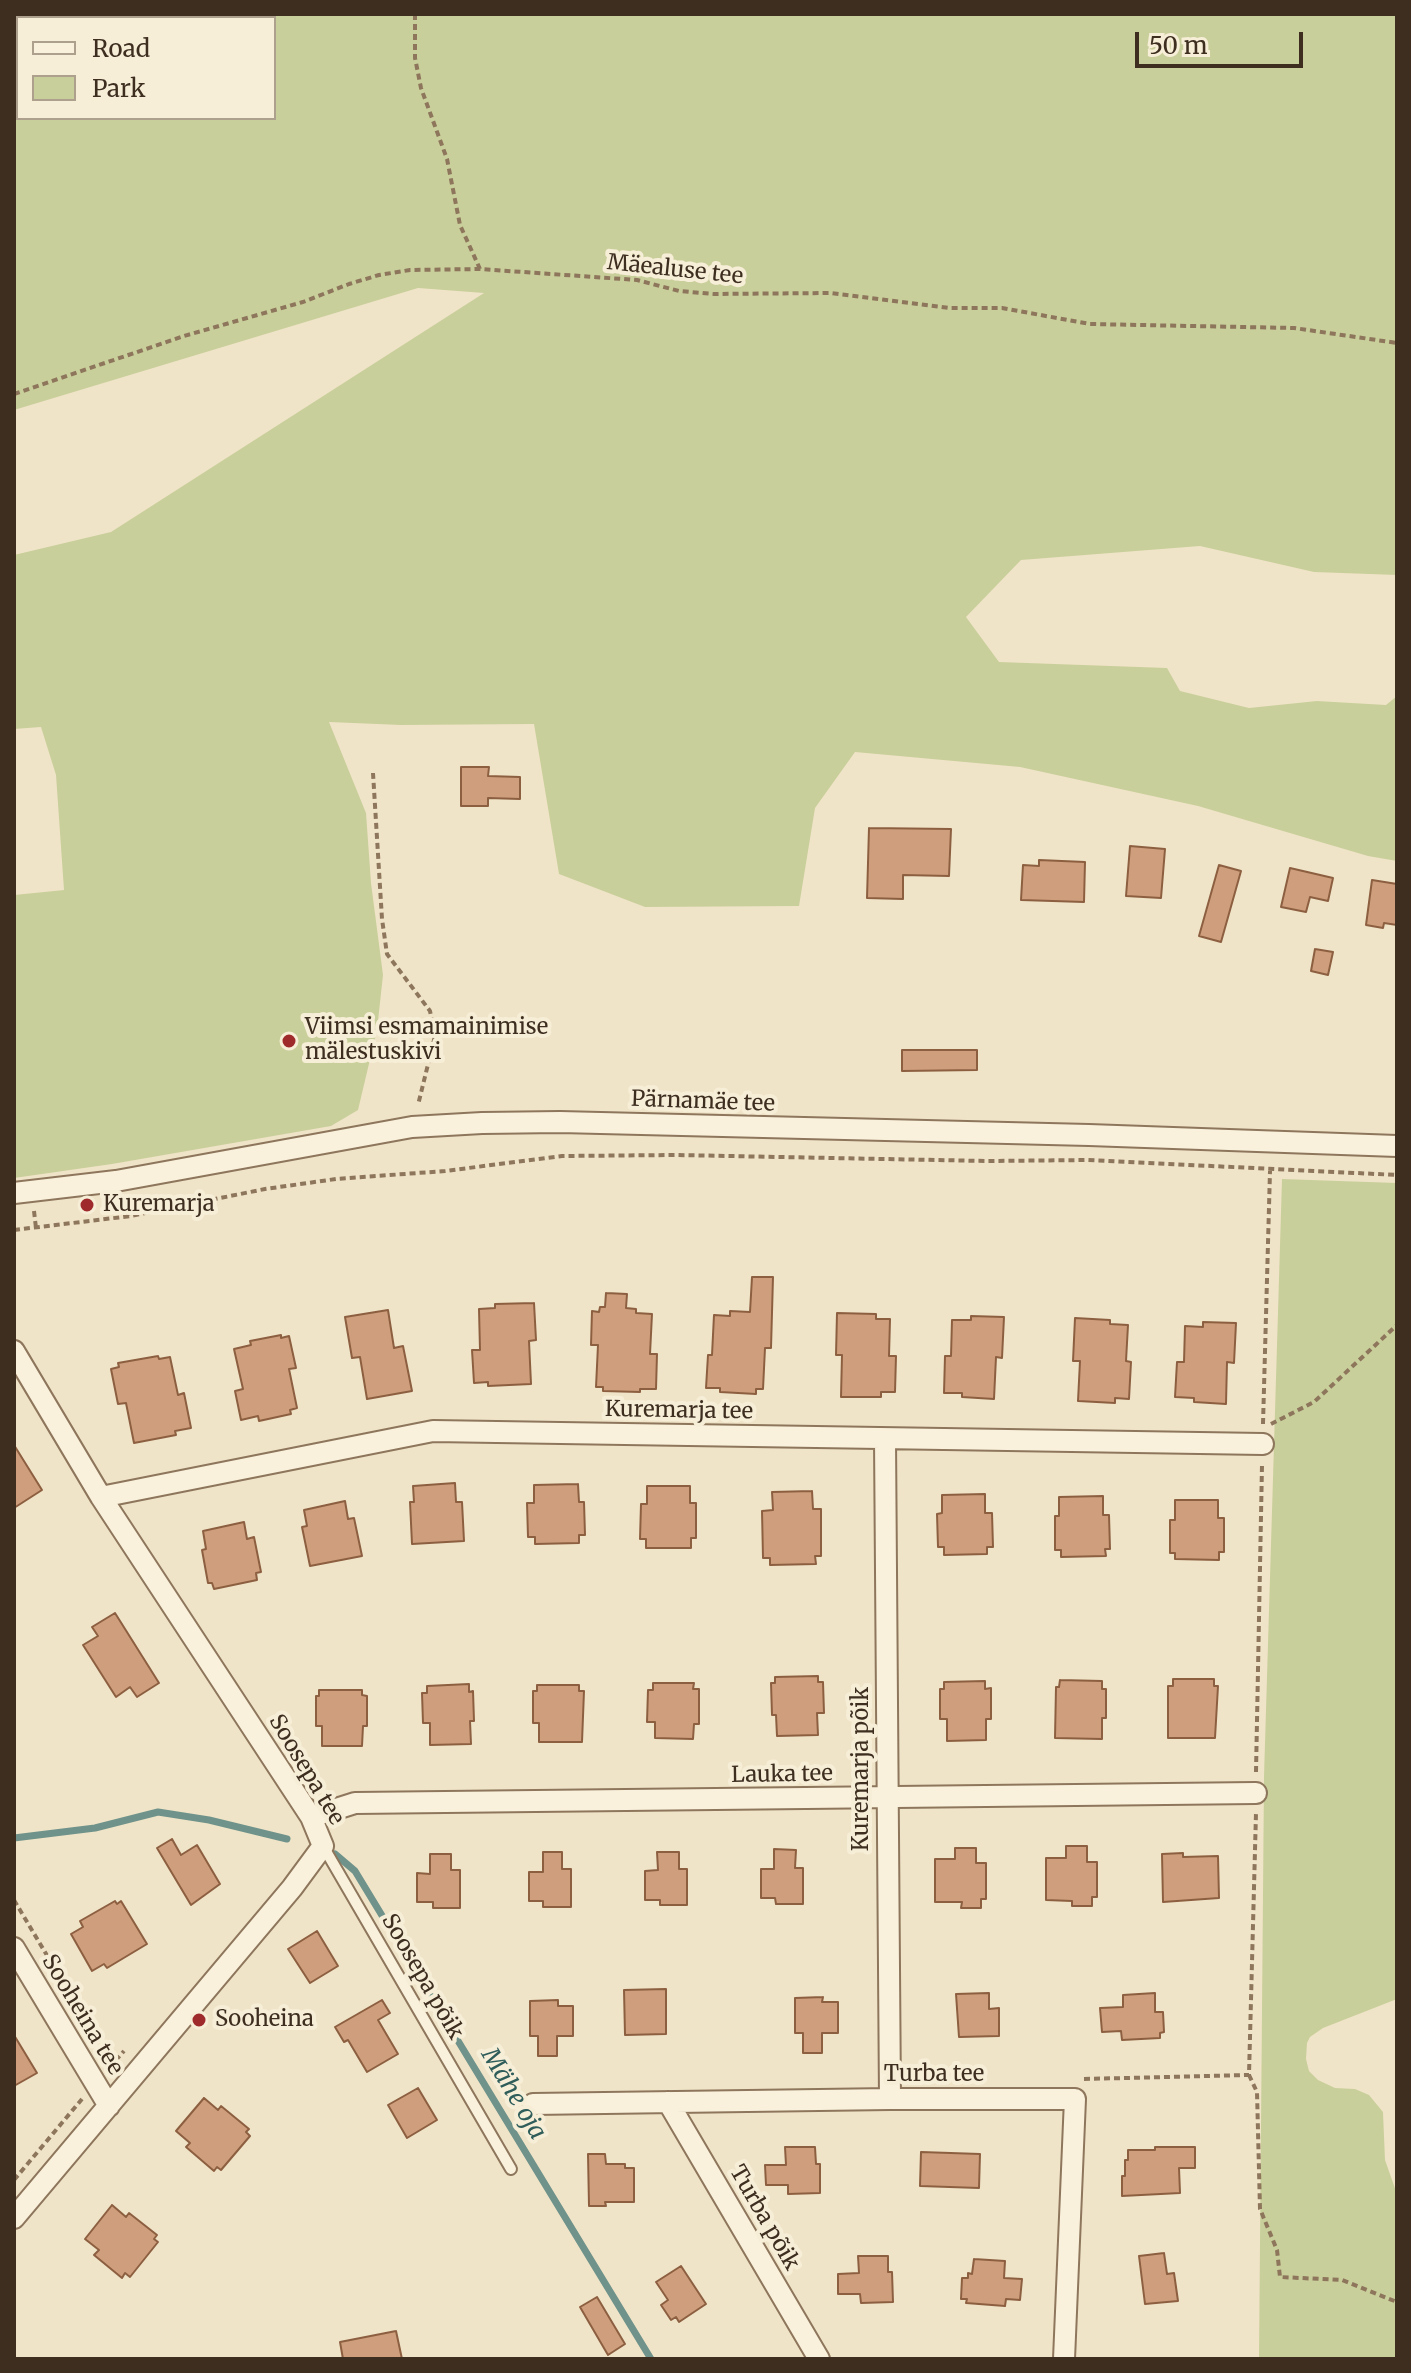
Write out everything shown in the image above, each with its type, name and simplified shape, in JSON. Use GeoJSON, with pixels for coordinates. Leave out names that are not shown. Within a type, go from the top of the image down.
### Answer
{"type":"FeatureCollection","features":[{"type":"Feature","properties":{"kind":"street","name":"Pärnamäe tee"},"geometry":{"type":"LineString","coordinates":[[14,1193],[116,1181],[412,1127],[560,1122],[1397,1146]]}},
{"type":"Feature","properties":{"kind":"street","name":"Soosepa tee"},"geometry":{"type":"LineString","coordinates":[[14,1351],[101,1497],[311,1817],[323,1846],[283,1899],[14,2218]]}},
{"type":"Feature","properties":{"kind":"street","name":"Kuremarja tee"},"geometry":{"type":"LineString","coordinates":[[101,1497],[433,1431],[885,1439],[1263,1436]]}},
{"type":"Feature","properties":{"kind":"street","name":"Kuremarja põik"},"geometry":{"type":"LineString","coordinates":[[885,1439],[890,2099]]}},
{"type":"Feature","properties":{"kind":"street","name":"Lauka tee"},"geometry":{"type":"LineString","coordinates":[[311,1817],[355,1803],[1256,1793]]}},
{"type":"Feature","properties":{"kind":"street","name":"Sooheina tee"},"geometry":{"type":"LineString","coordinates":[[14,1948],[109,2106]]}},
{"type":"Feature","properties":{"kind":"street","name":"Turba tee"},"geometry":{"type":"LineString","coordinates":[[533,2104],[1075,2099],[1064,2359]]}},
{"type":"Feature","properties":{"kind":"street","name":"Turba põik"},"geometry":{"type":"LineString","coordinates":[[668,2102],[819,2359]]}},
{"type":"Feature","properties":{"kind":"lane","name":"Soosepa põik"},"geometry":{"type":"LineString","coordinates":[[323,1846],[511,2169]]}},
{"type":"Feature","properties":{"kind":"path"},"geometry":{"type":"LineString","coordinates":[[415,14],[415,58],[421,88],[447,159],[460,225],[480,269]]}},
{"type":"Feature","properties":{"kind":"path","name":"Mäealuse tee"},"geometry":{"type":"LineString","coordinates":[[14,394],[184,336],[303,302],[379,275],[410,270],[480,269],[637,280],[679,291],[714,294],[830,293],[949,308],[1002,308],[1090,324],[1294,328],[1397,343]]}},
{"type":"Feature","properties":{"kind":"path"},"geometry":{"type":"LineString","coordinates":[[373,773],[387,954],[430,1011],[435,1036],[412,1127]]}},
{"type":"Feature","properties":{"kind":"path"},"geometry":{"type":"LineString","coordinates":[[14,1230],[131,1216],[265,1189],[336,1179],[445,1171],[562,1156],[1087,1160],[1397,1175]]}},
{"type":"Feature","properties":{"kind":"path"},"geometry":{"type":"LineString","coordinates":[[1270,1171],[1249,2075],[1257,2092],[1260,2209],[1277,2250],[1280,2277],[1342,2280],[1397,2302]]}},
{"type":"Feature","properties":{"kind":"path"},"geometry":{"type":"LineString","coordinates":[[34,1211],[36,1228]]}},
{"type":"Feature","properties":{"kind":"path"},"geometry":{"type":"LineString","coordinates":[[1263,1436],[1314,1402],[1397,1325]]}},
{"type":"Feature","properties":{"kind":"path"},"geometry":{"type":"LineString","coordinates":[[14,1900],[112,2064]]}},
{"type":"Feature","properties":{"kind":"path"},"geometry":{"type":"LineString","coordinates":[[1073,2079],[1249,2075]]}},
{"type":"Feature","properties":{"kind":"green space"},"geometry":{"type":"Polygon","coordinates":[[[14,14],[1397,14],[1397,575],[1314,572],[1200,546],[1021,560],[966,617],[999,662],[1167,668],[1180,691],[1249,708],[1317,701],[1386,705],[1397,696],[1397,861],[1368,856],[1198,806],[1020,767],[855,752],[815,808],[799,906],[645,907],[559,874],[534,724],[329,722],[366,813],[383,975],[377,1030],[358,1110],[331,1126],[14,1178],[14,895],[64,890],[56,775],[41,727],[14,729],[14,555],[111,532],[484,293],[418,288],[14,410],[14,14]]]}},
{"type":"Feature","properties":{"kind":"green space"},"geometry":{"type":"Polygon","coordinates":[[[1282,1179],[1397,1183],[1397,1999],[1323,2028],[1310,2037],[1306,2059],[1309,2071],[1318,2080],[1335,2088],[1355,2089],[1369,2095],[1383,2112],[1385,2160],[1397,2194],[1397,2359],[1259,2359],[1264,1776],[1282,1179]]]}},
{"type":"Feature","properties":{"kind":"building"},"geometry":{"type":"Polygon","coordinates":[[[461,767],[489,767],[488,776],[520,777],[520,799],[488,798],[488,806],[461,806],[461,767]]]}},
{"type":"Feature","properties":{"kind":"building"},"geometry":{"type":"Polygon","coordinates":[[[869,828],[951,829],[949,876],[903,875],[903,899],[867,898],[869,828]]]}},
{"type":"Feature","properties":{"kind":"building"},"geometry":{"type":"Polygon","coordinates":[[[1130,846],[1165,849],[1161,898],[1126,896],[1130,846]]]}},
{"type":"Feature","properties":{"kind":"building"},"geometry":{"type":"Polygon","coordinates":[[[1039,860],[1085,862],[1084,902],[1021,900],[1023,865],[1039,866],[1039,860]]]}},
{"type":"Feature","properties":{"kind":"building"},"geometry":{"type":"Polygon","coordinates":[[[1219,865],[1241,871],[1221,942],[1199,936],[1219,865]]]}},
{"type":"Feature","properties":{"kind":"building"},"geometry":{"type":"Polygon","coordinates":[[[1290,868],[1333,878],[1328,901],[1310,897],[1306,912],[1281,907],[1290,868]]]}},
{"type":"Feature","properties":{"kind":"building"},"geometry":{"type":"Polygon","coordinates":[[[1372,880],[1397,884],[1397,925],[1384,923],[1383,928],[1366,925],[1372,880]]]}},
{"type":"Feature","properties":{"kind":"building"},"geometry":{"type":"Polygon","coordinates":[[[1315,949],[1333,952],[1328,975],[1311,971],[1315,949]]]}},
{"type":"Feature","properties":{"kind":"building"},"geometry":{"type":"Polygon","coordinates":[[[902,1050],[977,1050],[977,1070],[902,1071],[902,1050]]]}},
{"type":"Feature","properties":{"kind":"building"},"geometry":{"type":"Polygon","coordinates":[[[752,1277],[773,1277],[771,1348],[765,1348],[763,1389],[756,1389],[756,1394],[706,1388],[714,1315],[730,1316],[730,1311],[750,1312],[752,1277]]]}},
{"type":"Feature","properties":{"kind":"building"},"geometry":{"type":"Polygon","coordinates":[[[606,1293],[627,1294],[626,1308],[636,1309],[636,1313],[652,1314],[650,1354],[657,1354],[656,1389],[603,1391],[603,1387],[596,1387],[598,1345],[591,1345],[592,1311],[599,1312],[600,1307],[605,1307],[606,1293]]]}},
{"type":"Feature","properties":{"kind":"building"},"geometry":{"type":"Polygon","coordinates":[[[534,1303],[536,1340],[529,1341],[531,1384],[488,1386],[488,1382],[474,1383],[472,1350],[480,1350],[479,1309],[495,1308],[495,1304],[534,1303]]]}},
{"type":"Feature","properties":{"kind":"building"},"geometry":{"type":"Polygon","coordinates":[[[388,1310],[394,1348],[403,1346],[412,1391],[367,1399],[360,1357],[352,1358],[345,1317],[388,1310]]]}},
{"type":"Feature","properties":{"kind":"building"},"geometry":{"type":"Polygon","coordinates":[[[837,1313],[876,1314],[876,1319],[890,1319],[889,1356],[896,1356],[895,1392],[881,1392],[881,1397],[841,1397],[842,1355],[836,1355],[837,1313]]]}},
{"type":"Feature","properties":{"kind":"building"},"geometry":{"type":"Polygon","coordinates":[[[971,1316],[1004,1317],[1002,1358],[996,1357],[994,1399],[944,1393],[945,1356],[951,1356],[952,1320],[971,1320],[971,1316]]]}},
{"type":"Feature","properties":{"kind":"building"},"geometry":{"type":"Polygon","coordinates":[[[1075,1318],[1110,1320],[1110,1324],[1128,1325],[1126,1361],[1131,1362],[1129,1399],[1115,1398],[1115,1403],[1078,1401],[1080,1361],[1073,1361],[1075,1318]]]}},
{"type":"Feature","properties":{"kind":"building"},"geometry":{"type":"Polygon","coordinates":[[[1203,1322],[1236,1323],[1234,1363],[1227,1362],[1226,1404],[1175,1397],[1177,1362],[1184,1362],[1185,1326],[1203,1327],[1203,1322]]]}},
{"type":"Feature","properties":{"kind":"building"},"geometry":{"type":"Polygon","coordinates":[[[281,1335],[281,1338],[289,1336],[296,1368],[289,1369],[297,1408],[290,1410],[291,1414],[259,1421],[258,1416],[241,1420],[235,1391],[243,1389],[234,1349],[251,1345],[250,1341],[281,1335]]]}},
{"type":"Feature","properties":{"kind":"building"},"geometry":{"type":"Polygon","coordinates":[[[158,1356],[159,1359],[170,1357],[178,1395],[184,1393],[191,1428],[175,1431],[176,1435],[134,1443],[126,1403],[118,1404],[111,1369],[119,1367],[118,1363],[158,1356]]]}},
{"type":"Feature","properties":{"kind":"building"},"geometry":{"type":"Polygon","coordinates":[[[14,1445],[42,1490],[14,1508],[14,1445]]]}},
{"type":"Feature","properties":{"kind":"building"},"geometry":{"type":"Polygon","coordinates":[[[455,1483],[456,1502],[462,1502],[464,1541],[412,1544],[410,1502],[414,1502],[413,1486],[455,1483]]]}},
{"type":"Feature","properties":{"kind":"building"},"geometry":{"type":"Polygon","coordinates":[[[578,1484],[579,1502],[584,1502],[585,1535],[579,1535],[579,1543],[535,1544],[535,1537],[528,1537],[527,1503],[534,1503],[534,1485],[578,1484]]]}},
{"type":"Feature","properties":{"kind":"building"},"geometry":{"type":"Polygon","coordinates":[[[647,1486],[690,1486],[690,1503],[696,1503],[696,1538],[691,1538],[691,1548],[646,1548],[646,1539],[640,1539],[641,1504],[647,1504],[647,1486]]]}},
{"type":"Feature","properties":{"kind":"building"},"geometry":{"type":"Polygon","coordinates":[[[812,1491],[813,1509],[821,1509],[821,1556],[815,1556],[816,1564],[770,1565],[770,1558],[763,1558],[762,1511],[773,1510],[772,1492],[812,1491]]]}},
{"type":"Feature","properties":{"kind":"building"},"geometry":{"type":"Polygon","coordinates":[[[985,1494],[985,1513],[992,1513],[993,1547],[987,1547],[987,1554],[944,1555],[944,1547],[938,1547],[937,1514],[942,1513],[942,1495],[985,1494]]]}},
{"type":"Feature","properties":{"kind":"building"},"geometry":{"type":"Polygon","coordinates":[[[1103,1496],[1103,1515],[1109,1515],[1110,1549],[1105,1549],[1106,1556],[1061,1557],[1061,1550],[1055,1550],[1055,1516],[1059,1516],[1059,1497],[1103,1496]]]}},
{"type":"Feature","properties":{"kind":"building"},"geometry":{"type":"Polygon","coordinates":[[[1175,1500],[1218,1500],[1218,1518],[1224,1518],[1224,1552],[1219,1552],[1219,1560],[1175,1559],[1175,1553],[1170,1553],[1170,1520],[1175,1520],[1175,1500]]]}},
{"type":"Feature","properties":{"kind":"building"},"geometry":{"type":"Polygon","coordinates":[[[345,1501],[348,1519],[354,1518],[362,1556],[310,1566],[302,1527],[307,1526],[304,1510],[345,1501]]]}},
{"type":"Feature","properties":{"kind":"building"},"geometry":{"type":"Polygon","coordinates":[[[244,1522],[247,1539],[254,1537],[261,1572],[256,1573],[257,1580],[214,1589],[212,1583],[208,1583],[202,1550],[206,1549],[203,1531],[244,1522]]]}},
{"type":"Feature","properties":{"kind":"building"},"geometry":{"type":"Polygon","coordinates":[[[115,1613],[159,1683],[137,1697],[130,1687],[116,1697],[83,1645],[98,1636],[92,1627],[115,1613]]]}},
{"type":"Feature","properties":{"kind":"building"},"geometry":{"type":"Polygon","coordinates":[[[818,1676],[818,1682],[823,1682],[824,1713],[817,1713],[818,1735],[777,1736],[776,1715],[772,1715],[771,1683],[775,1683],[775,1677],[818,1676]]]}},
{"type":"Feature","properties":{"kind":"building"},"geometry":{"type":"Polygon","coordinates":[[[1173,1679],[1214,1679],[1214,1686],[1218,1686],[1215,1738],[1168,1738],[1168,1686],[1173,1686],[1173,1679]]]}},
{"type":"Feature","properties":{"kind":"building"},"geometry":{"type":"Polygon","coordinates":[[[1060,1680],[1102,1681],[1102,1689],[1106,1689],[1106,1718],[1102,1718],[1102,1739],[1055,1738],[1056,1687],[1059,1687],[1060,1680]]]}},
{"type":"Feature","properties":{"kind":"building"},"geometry":{"type":"Polygon","coordinates":[[[985,1681],[985,1689],[991,1688],[991,1719],[986,1719],[986,1740],[947,1741],[947,1719],[940,1719],[940,1689],[944,1689],[944,1682],[985,1681]]]}},
{"type":"Feature","properties":{"kind":"building"},"geometry":{"type":"Polygon","coordinates":[[[653,1683],[694,1683],[693,1689],[699,1689],[699,1724],[694,1724],[693,1739],[655,1738],[655,1722],[647,1722],[648,1690],[653,1690],[653,1683]]]}},
{"type":"Feature","properties":{"kind":"building"},"geometry":{"type":"Polygon","coordinates":[[[469,1684],[469,1692],[473,1691],[474,1721],[470,1721],[471,1744],[430,1745],[430,1723],[423,1723],[422,1693],[427,1693],[427,1686],[469,1684]]]}},
{"type":"Feature","properties":{"kind":"building"},"geometry":{"type":"Polygon","coordinates":[[[537,1685],[579,1685],[579,1691],[584,1691],[582,1742],[539,1742],[539,1723],[533,1723],[533,1691],[537,1691],[537,1685]]]}},
{"type":"Feature","properties":{"kind":"building"},"geometry":{"type":"Polygon","coordinates":[[[319,1690],[362,1690],[362,1695],[367,1696],[367,1726],[363,1726],[362,1746],[322,1746],[322,1726],[316,1726],[316,1696],[319,1696],[319,1690]]]}},
{"type":"Feature","properties":{"kind":"building"},"geometry":{"type":"Polygon","coordinates":[[[172,1839],[181,1855],[197,1845],[220,1884],[191,1905],[157,1848],[172,1839]]]}},
{"type":"Feature","properties":{"kind":"building"},"geometry":{"type":"Polygon","coordinates":[[[1066,1846],[1087,1846],[1087,1862],[1097,1862],[1097,1897],[1092,1897],[1092,1906],[1072,1906],[1072,1901],[1046,1900],[1046,1858],[1066,1858],[1066,1846]]]}},
{"type":"Feature","properties":{"kind":"building"},"geometry":{"type":"Polygon","coordinates":[[[955,1848],[976,1848],[976,1863],[986,1863],[986,1899],[981,1899],[981,1908],[961,1908],[962,1902],[935,1902],[935,1859],[955,1859],[955,1848]]]}},
{"type":"Feature","properties":{"kind":"building"},"geometry":{"type":"Polygon","coordinates":[[[774,1849],[796,1850],[795,1868],[803,1868],[803,1904],[776,1904],[775,1898],[761,1898],[761,1869],[774,1869],[774,1849]]]}},
{"type":"Feature","properties":{"kind":"building"},"geometry":{"type":"Polygon","coordinates":[[[543,1852],[562,1852],[562,1869],[571,1869],[571,1907],[543,1907],[543,1901],[529,1901],[529,1872],[543,1872],[543,1852]]]}},
{"type":"Feature","properties":{"kind":"building"},"geometry":{"type":"Polygon","coordinates":[[[657,1852],[679,1852],[679,1869],[687,1869],[687,1905],[660,1905],[660,1900],[645,1900],[645,1871],[658,1870],[657,1852]]]}},
{"type":"Feature","properties":{"kind":"building"},"geometry":{"type":"Polygon","coordinates":[[[1183,1853],[1183,1857],[1218,1856],[1219,1898],[1163,1902],[1162,1854],[1183,1853]]]}},
{"type":"Feature","properties":{"kind":"building"},"geometry":{"type":"Polygon","coordinates":[[[430,1854],[451,1854],[451,1870],[460,1870],[460,1908],[433,1908],[433,1902],[417,1902],[417,1873],[430,1874],[430,1854]]]}},
{"type":"Feature","properties":{"kind":"building"},"geometry":{"type":"Polygon","coordinates":[[[115,1901],[117,1904],[121,1901],[147,1944],[107,1968],[104,1964],[92,1971],[71,1934],[83,1927],[80,1921],[115,1901]]]}},
{"type":"Feature","properties":{"kind":"building"},"geometry":{"type":"Polygon","coordinates":[[[317,1931],[338,1966],[310,1983],[288,1949],[317,1931]]]}},
{"type":"Feature","properties":{"kind":"building"},"geometry":{"type":"Polygon","coordinates":[[[666,1989],[666,2034],[625,2035],[624,1990],[666,1989]]]}},
{"type":"Feature","properties":{"kind":"building"},"geometry":{"type":"Polygon","coordinates":[[[989,1993],[989,2009],[999,2008],[999,2036],[959,2037],[956,1994],[989,1993]]]}},
{"type":"Feature","properties":{"kind":"building"},"geometry":{"type":"Polygon","coordinates":[[[1155,1993],[1155,2012],[1163,2012],[1164,2032],[1160,2033],[1160,2038],[1122,2040],[1121,2031],[1102,2032],[1100,2008],[1123,2007],[1123,1995],[1155,1993]]]}},
{"type":"Feature","properties":{"kind":"building"},"geometry":{"type":"Polygon","coordinates":[[[823,1997],[822,2002],[838,2002],[838,2033],[822,2033],[822,2053],[803,2053],[803,2033],[795,2033],[795,1998],[823,1997]]]}},
{"type":"Feature","properties":{"kind":"building"},"geometry":{"type":"Polygon","coordinates":[[[382,2000],[390,2013],[378,2020],[398,2054],[367,2072],[348,2040],[344,2042],[335,2027],[382,2000]]]}},
{"type":"Feature","properties":{"kind":"building"},"geometry":{"type":"Polygon","coordinates":[[[558,2000],[558,2006],[573,2006],[573,2036],[557,2036],[557,2056],[538,2056],[538,2036],[530,2036],[530,2001],[558,2000]]]}},
{"type":"Feature","properties":{"kind":"building"},"geometry":{"type":"Polygon","coordinates":[[[14,2035],[37,2073],[14,2086],[14,2035]]]}},
{"type":"Feature","properties":{"kind":"building"},"geometry":{"type":"Polygon","coordinates":[[[418,2088],[437,2120],[407,2138],[388,2105],[418,2088]]]}},
{"type":"Feature","properties":{"kind":"building"},"geometry":{"type":"Polygon","coordinates":[[[204,2098],[218,2110],[221,2106],[249,2129],[246,2132],[250,2136],[221,2170],[217,2167],[214,2171],[186,2147],[190,2143],[176,2131],[204,2098]]]}},
{"type":"Feature","properties":{"kind":"building"},"geometry":{"type":"Polygon","coordinates":[[[785,2147],[815,2147],[816,2164],[820,2164],[820,2193],[788,2194],[788,2185],[766,2185],[765,2165],[786,2165],[785,2147]]]}},
{"type":"Feature","properties":{"kind":"building"},"geometry":{"type":"Polygon","coordinates":[[[1155,2147],[1195,2147],[1195,2168],[1179,2168],[1180,2193],[1122,2196],[1122,2176],[1125,2176],[1128,2150],[1155,2150],[1155,2147]]]}},
{"type":"Feature","properties":{"kind":"building"},"geometry":{"type":"Polygon","coordinates":[[[921,2152],[980,2154],[979,2188],[920,2186],[921,2152]]]}},
{"type":"Feature","properties":{"kind":"building"},"geometry":{"type":"Polygon","coordinates":[[[588,2154],[605,2154],[606,2164],[625,2164],[625,2168],[634,2168],[634,2202],[605,2202],[606,2206],[589,2206],[588,2154]]]}},
{"type":"Feature","properties":{"kind":"building"},"geometry":{"type":"Polygon","coordinates":[[[112,2205],[126,2217],[129,2213],[157,2235],[154,2239],[158,2242],[130,2277],[125,2273],[122,2278],[94,2255],[99,2250],[85,2239],[112,2205]]]}},
{"type":"Feature","properties":{"kind":"building"},"geometry":{"type":"Polygon","coordinates":[[[1164,2253],[1167,2274],[1174,2273],[1178,2301],[1145,2304],[1139,2256],[1164,2253]]]}},
{"type":"Feature","properties":{"kind":"building"},"geometry":{"type":"Polygon","coordinates":[[[858,2256],[888,2256],[893,2302],[861,2303],[860,2294],[838,2294],[838,2274],[859,2273],[858,2256]]]}},
{"type":"Feature","properties":{"kind":"building"},"geometry":{"type":"Polygon","coordinates":[[[974,2259],[1005,2261],[1004,2278],[1022,2279],[1020,2300],[1006,2299],[1005,2306],[966,2303],[967,2299],[961,2299],[962,2278],[968,2278],[968,2273],[972,2274],[974,2259]]]}},
{"type":"Feature","properties":{"kind":"building"},"geometry":{"type":"Polygon","coordinates":[[[681,2266],[706,2304],[679,2322],[676,2317],[671,2320],[661,2305],[668,2300],[656,2282],[681,2266]]]}},
{"type":"Feature","properties":{"kind":"building"},"geometry":{"type":"Polygon","coordinates":[[[597,2297],[625,2344],[608,2355],[580,2307],[597,2297]]]}},
{"type":"Feature","properties":{"kind":"building"},"geometry":{"type":"Polygon","coordinates":[[[396,2331],[402,2359],[343,2359],[340,2342],[396,2331]]]}},
{"type":"Feature","properties":{"kind":"waterway","name":"Mähe oja"},"geometry":{"type":"LineString","coordinates":[[14,1838],[95,1828],[158,1812],[209,1820],[287,1839]]}},
{"type":"Feature","properties":{"kind":"waterway","name":"Mähe oja"},"geometry":{"type":"LineString","coordinates":[[335,1854],[355,1871],[651,2359]]}},
{"type":"Feature","properties":{"kind":"place","name":"Viimsi esmamainimise mälestuskivi"},"geometry":{"type":"Point","coordinates":[289,1041]}},
{"type":"Feature","properties":{"kind":"place","name":"Kuremarja"},"geometry":{"type":"Point","coordinates":[87,1205]}},
{"type":"Feature","properties":{"kind":"place","name":"Sooheina"},"geometry":{"type":"Point","coordinates":[199,2020]}}]}
